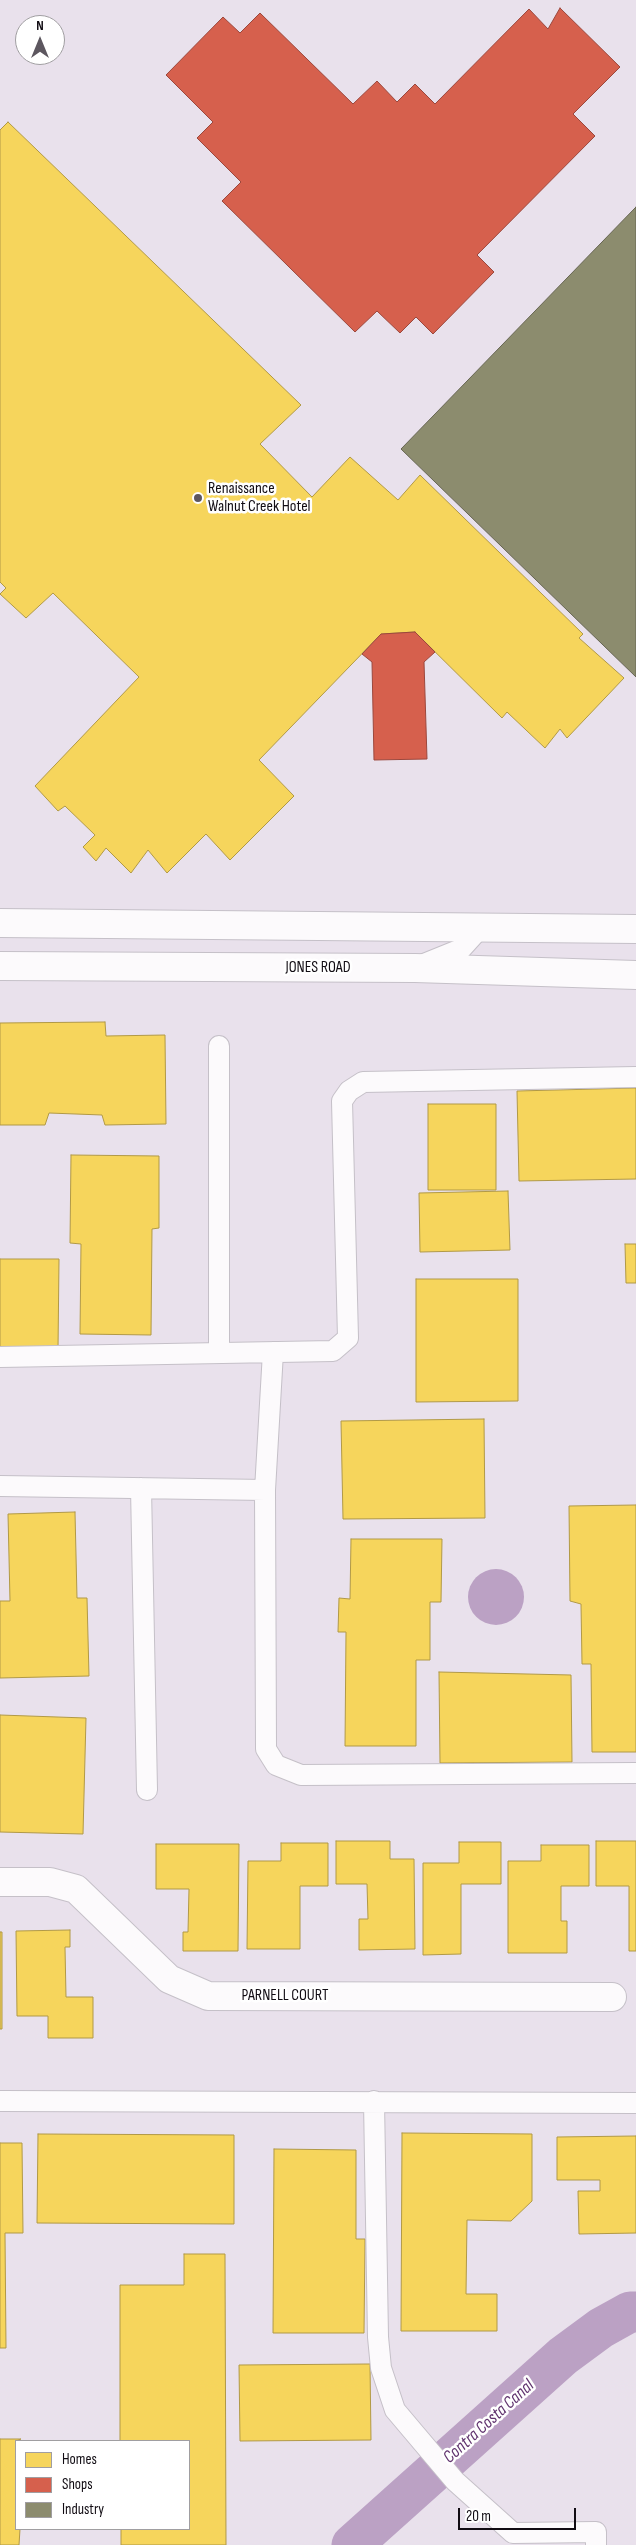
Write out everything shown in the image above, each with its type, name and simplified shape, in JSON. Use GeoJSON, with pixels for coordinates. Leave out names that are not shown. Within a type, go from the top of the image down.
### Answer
{"type":"FeatureCollection","features":[{"type":"Feature","properties":{"kind":"street"},"geometry":{"type":"LineString","coordinates":[[0,923],[636,929]]}},
{"type":"Feature","properties":{"kind":"street","name":"JONES ROAD"},"geometry":{"type":"LineString","coordinates":[[0,966],[415,968],[636,975]]}},
{"type":"Feature","properties":{"kind":"street","name":"PARNELL COURT"},"geometry":{"type":"LineString","coordinates":[[0,1882],[50,1882],[76,1889],[169,1979],[208,1996],[612,1997]]}},
{"type":"Feature","properties":{"kind":"lane"},"geometry":{"type":"LineString","coordinates":[[415,968],[461,949],[480,928]]}},
{"type":"Feature","properties":{"kind":"lane"},"geometry":{"type":"LineString","coordinates":[[219,1046],[219,1352]]}},
{"type":"Feature","properties":{"kind":"lane"},"geometry":{"type":"LineString","coordinates":[[0,1357],[333,1351],[348,1338],[342,1101],[349,1091],[363,1082],[636,1077]]}},
{"type":"Feature","properties":{"kind":"lane"},"geometry":{"type":"LineString","coordinates":[[273,1352],[265,1490],[266,1750],[276,1765],[301,1775],[636,1773]]}},
{"type":"Feature","properties":{"kind":"lane"},"geometry":{"type":"LineString","coordinates":[[0,1486],[265,1490]]}},
{"type":"Feature","properties":{"kind":"lane"},"geometry":{"type":"LineString","coordinates":[[141,1488],[147,1790]]}},
{"type":"Feature","properties":{"kind":"lane"},"geometry":{"type":"LineString","coordinates":[[0,2101],[636,2103]]}},
{"type":"Feature","properties":{"kind":"lane"},"geometry":{"type":"LineString","coordinates":[[374,2101],[378,2337],[381,2368],[395,2410],[424,2447],[455,2480],[513,2533],[596,2532],[596,2545]]}},
{"type":"Feature","properties":{"kind":"shaded area"},"geometry":{"type":"Polygon","coordinates":[[[496,1569],[511,1574],[519,1582],[524,1597],[519,1612],[511,1620],[496,1625],[481,1620],[473,1612],[468,1597],[473,1582],[481,1574],[496,1569]]]}},
{"type":"Feature","properties":{"kind":"building: Homes","name":"Renaissance Walnut Creek Hotel"},"geometry":{"type":"Polygon","coordinates":[[[8,122],[301,405],[260,444],[312,497],[350,457],[398,500],[420,475],[583,634],[579,638],[624,678],[567,738],[560,729],[545,748],[507,712],[502,718],[415,632],[381,634],[259,760],[294,796],[230,860],[206,834],[167,873],[148,850],[131,873],[106,848],[96,861],[83,847],[95,835],[65,806],[58,811],[35,786],[139,677],[53,593],[26,618],[0,594],[6,588],[0,582],[0,130],[8,122]]]}},
{"type":"Feature","properties":{"kind":"building: Homes"},"geometry":{"type":"Polygon","coordinates":[[[105,1022],[106,1036],[165,1035],[166,1124],[105,1125],[102,1115],[49,1113],[45,1125],[0,1125],[0,1023],[105,1022]]]}},
{"type":"Feature","properties":{"kind":"building: Homes"},"geometry":{"type":"Polygon","coordinates":[[[636,1088],[636,1179],[519,1181],[517,1091],[636,1088]]]}},
{"type":"Feature","properties":{"kind":"building: Homes"},"geometry":{"type":"Polygon","coordinates":[[[428,1104],[496,1104],[496,1190],[428,1190],[428,1104]]]}},
{"type":"Feature","properties":{"kind":"building: Homes"},"geometry":{"type":"Polygon","coordinates":[[[71,1155],[159,1156],[159,1228],[152,1229],[151,1335],[80,1334],[81,1244],[70,1243],[71,1155]]]}},
{"type":"Feature","properties":{"kind":"building: Homes"},"geometry":{"type":"Polygon","coordinates":[[[508,1191],[510,1250],[420,1252],[419,1193],[508,1191]]]}},
{"type":"Feature","properties":{"kind":"building: Homes"},"geometry":{"type":"Polygon","coordinates":[[[625,1244],[636,1244],[636,1283],[626,1283],[625,1244]]]}},
{"type":"Feature","properties":{"kind":"building: Homes"},"geometry":{"type":"Polygon","coordinates":[[[0,1259],[59,1259],[58,1350],[0,1350],[0,1259]]]}},
{"type":"Feature","properties":{"kind":"building: Homes"},"geometry":{"type":"Polygon","coordinates":[[[416,1279],[518,1279],[518,1401],[416,1402],[416,1279]]]}},
{"type":"Feature","properties":{"kind":"building: Homes"},"geometry":{"type":"Polygon","coordinates":[[[484,1419],[485,1518],[343,1519],[341,1421],[484,1419]]]}},
{"type":"Feature","properties":{"kind":"building: Homes"},"geometry":{"type":"Polygon","coordinates":[[[636,1505],[636,1752],[592,1752],[591,1664],[582,1664],[581,1604],[570,1601],[569,1506],[636,1505]]]}},
{"type":"Feature","properties":{"kind":"building: Homes"},"geometry":{"type":"Polygon","coordinates":[[[75,1512],[77,1598],[87,1598],[89,1676],[0,1678],[0,1601],[10,1601],[8,1514],[75,1512]]]}},
{"type":"Feature","properties":{"kind":"building: Homes"},"geometry":{"type":"Polygon","coordinates":[[[351,1539],[442,1539],[441,1602],[430,1602],[430,1660],[416,1660],[416,1746],[345,1746],[346,1632],[338,1632],[339,1598],[350,1599],[351,1539]]]}},
{"type":"Feature","properties":{"kind":"building: Homes"},"geometry":{"type":"Polygon","coordinates":[[[439,1672],[571,1675],[572,1762],[440,1763],[439,1672]]]}},
{"type":"Feature","properties":{"kind":"building: Homes"},"geometry":{"type":"Polygon","coordinates":[[[0,1715],[86,1718],[83,1834],[0,1832],[0,1715]]]}},
{"type":"Feature","properties":{"kind":"building: Homes"},"geometry":{"type":"Polygon","coordinates":[[[336,1841],[390,1841],[390,1859],[414,1859],[415,1949],[359,1950],[359,1919],[368,1919],[367,1884],[336,1884],[336,1841]]]}},
{"type":"Feature","properties":{"kind":"building: Homes"},"geometry":{"type":"Polygon","coordinates":[[[596,1841],[636,1841],[636,1951],[629,1951],[629,1886],[596,1886],[596,1841]]]}},
{"type":"Feature","properties":{"kind":"building: Homes"},"geometry":{"type":"Polygon","coordinates":[[[459,1842],[501,1842],[501,1884],[461,1884],[461,1954],[423,1955],[423,1863],[459,1863],[459,1842]]]}},
{"type":"Feature","properties":{"kind":"building: Homes"},"geometry":{"type":"Polygon","coordinates":[[[281,1843],[328,1843],[328,1886],[300,1886],[300,1949],[247,1949],[248,1861],[281,1861],[281,1843]]]}},
{"type":"Feature","properties":{"kind":"building: Homes"},"geometry":{"type":"Polygon","coordinates":[[[156,1844],[239,1844],[238,1951],[183,1951],[183,1932],[188,1932],[189,1889],[156,1889],[156,1844]]]}},
{"type":"Feature","properties":{"kind":"building: Homes"},"geometry":{"type":"Polygon","coordinates":[[[541,1845],[589,1845],[589,1886],[561,1886],[561,1921],[567,1921],[567,1953],[508,1953],[508,1861],[541,1861],[541,1845]]]}},
{"type":"Feature","properties":{"kind":"building: Homes"},"geometry":{"type":"Polygon","coordinates":[[[70,1930],[70,1947],[65,1947],[66,1997],[93,1997],[93,2038],[48,2038],[48,2016],[17,2016],[16,1931],[70,1930]]]}},
{"type":"Feature","properties":{"kind":"building: Homes"},"geometry":{"type":"Polygon","coordinates":[[[0,1932],[2,1932],[2,2029],[0,2029],[0,1932]]]}},
{"type":"Feature","properties":{"kind":"building: Homes"},"geometry":{"type":"Polygon","coordinates":[[[402,2133],[532,2134],[532,2201],[511,2221],[467,2220],[466,2294],[497,2294],[497,2331],[401,2331],[402,2133]]]}},
{"type":"Feature","properties":{"kind":"building: Homes"},"geometry":{"type":"Polygon","coordinates":[[[38,2134],[234,2135],[234,2224],[37,2223],[38,2134]]]}},
{"type":"Feature","properties":{"kind":"building: Homes"},"geometry":{"type":"Polygon","coordinates":[[[636,2136],[636,2233],[579,2234],[578,2191],[600,2191],[600,2180],[557,2180],[557,2137],[636,2136]]]}},
{"type":"Feature","properties":{"kind":"building: Homes"},"geometry":{"type":"Polygon","coordinates":[[[0,2143],[22,2143],[23,2233],[5,2233],[6,2348],[0,2348],[0,2143]]]}},
{"type":"Feature","properties":{"kind":"building: Homes"},"geometry":{"type":"Polygon","coordinates":[[[274,2149],[356,2150],[356,2239],[365,2239],[364,2333],[273,2333],[274,2149]]]}},
{"type":"Feature","properties":{"kind":"building: Homes"},"geometry":{"type":"Polygon","coordinates":[[[184,2254],[225,2254],[226,2545],[121,2545],[121,2530],[190,2530],[190,2440],[120,2440],[120,2285],[184,2285],[184,2254]]]}},
{"type":"Feature","properties":{"kind":"building: Homes"},"geometry":{"type":"Polygon","coordinates":[[[370,2364],[371,2440],[240,2441],[239,2365],[370,2364]]]}},
{"type":"Feature","properties":{"kind":"building: Homes"},"geometry":{"type":"Polygon","coordinates":[[[0,2439],[21,2439],[15,2440],[15,2530],[20,2530],[19,2545],[0,2545],[0,2439]]]}},
{"type":"Feature","properties":{"kind":"building: Shops"},"geometry":{"type":"Polygon","coordinates":[[[560,8],[620,67],[573,114],[595,136],[477,255],[494,272],[433,334],[416,317],[400,333],[377,311],[355,332],[222,201],[241,182],[197,138],[213,122],[166,75],[223,17],[240,33],[260,13],[353,104],[377,81],[397,102],[415,84],[435,104],[529,9],[548,29],[560,8]]]}},
{"type":"Feature","properties":{"kind":"building: Shops"},"geometry":{"type":"Polygon","coordinates":[[[415,632],[435,652],[424,662],[427,759],[374,760],[372,662],[362,654],[381,634],[415,632]]]}},
{"type":"Feature","properties":{"kind":"building: Industry"},"geometry":{"type":"Polygon","coordinates":[[[636,207],[636,677],[401,449],[636,207]]]}},
{"type":"Feature","properties":{"kind":"waterway","name":"Contra Costa Canal"},"geometry":{"type":"LineString","coordinates":[[352,2545],[563,2356],[601,2328],[630,2312],[636,2312]]}},
{"type":"Feature","properties":{"kind":"place","name":"Renaissance Walnut Creek Hotel"},"geometry":{"type":"Point","coordinates":[198,498]}}]}
